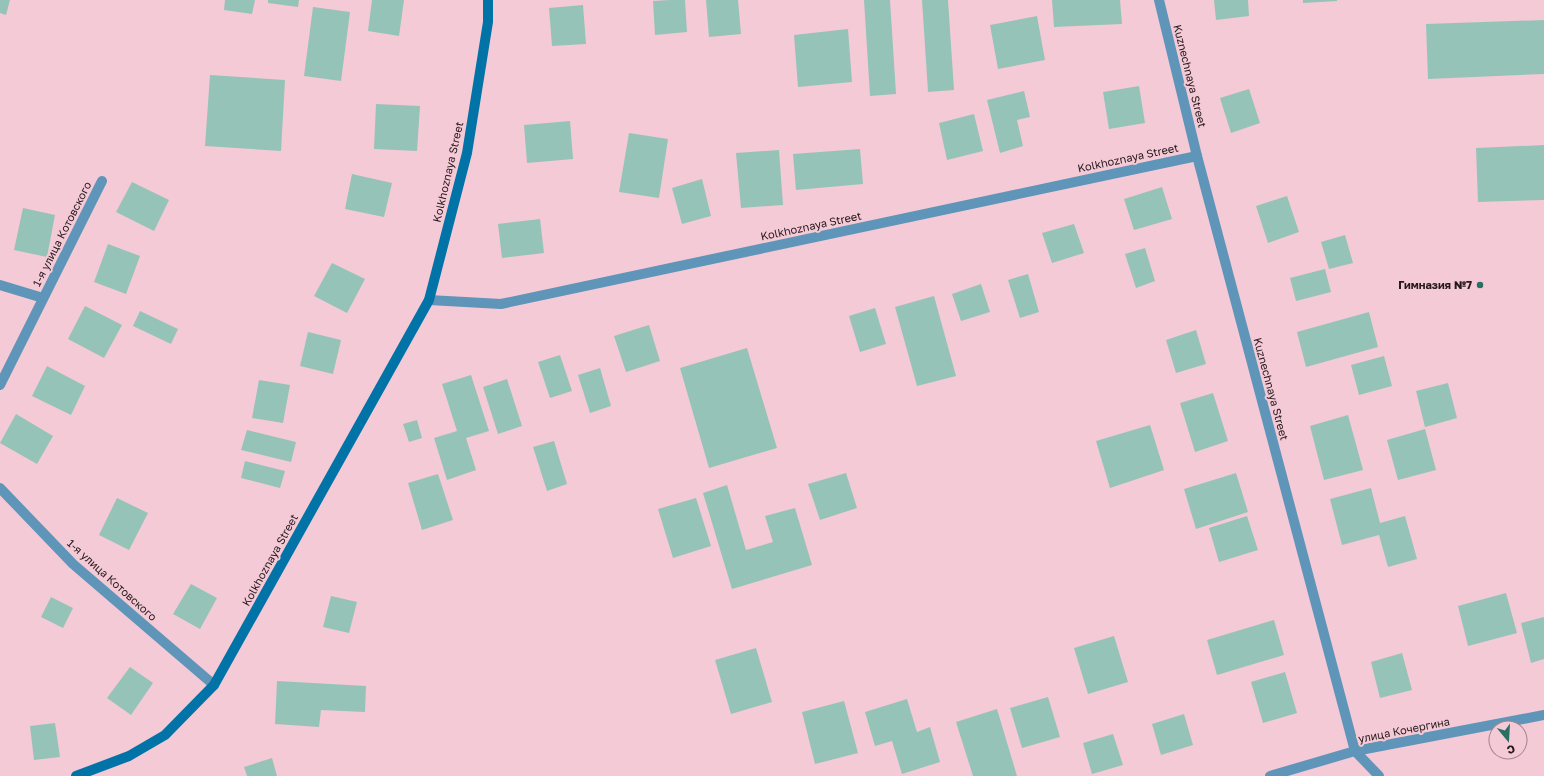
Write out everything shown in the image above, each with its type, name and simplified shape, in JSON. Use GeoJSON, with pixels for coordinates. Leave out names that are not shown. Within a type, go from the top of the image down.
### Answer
{"type":"FeatureCollection","features":[{"type":"Feature","properties":{"kind":"main road","name":"Kolkhoznaya Street"},"geometry":{"type":"LineString","coordinates":[[76,776],[128,756],[165,735],[214,685],[429,300],[467,153],[488,22],[488,0]]}},
{"type":"Feature","properties":{"kind":"street","name":"Kuznechnaya Street"},"geometry":{"type":"LineString","coordinates":[[1159,0],[1197,156],[1355,751],[1379,776]]}},
{"type":"Feature","properties":{"kind":"street","name":"Kolkhoznaya Street"},"geometry":{"type":"LineString","coordinates":[[429,300],[501,304],[1197,156]]}},
{"type":"Feature","properties":{"kind":"street","name":"1-я улица Котовского"},"geometry":{"type":"LineString","coordinates":[[0,385],[102,181]]}},
{"type":"Feature","properties":{"kind":"street","name":"1-я улица Котовского"},"geometry":{"type":"LineString","coordinates":[[0,285],[43,298]]}},
{"type":"Feature","properties":{"kind":"street","name":"1-я улица Котовского"},"geometry":{"type":"LineString","coordinates":[[0,488],[73,564],[214,685]]}},
{"type":"Feature","properties":{"kind":"street","name":"улица Кочергина"},"geometry":{"type":"LineString","coordinates":[[1270,776],[1355,751],[1544,715]]}},
{"type":"Feature","properties":{"kind":"building"},"geometry":{"type":"Polygon","coordinates":[[[0,0],[10,0],[6,15],[0,13],[0,0]]]}},
{"type":"Feature","properties":{"kind":"building"},"geometry":{"type":"Polygon","coordinates":[[[225,0],[255,0],[252,14],[224,10],[225,0]]]}},
{"type":"Feature","properties":{"kind":"building"},"geometry":{"type":"Polygon","coordinates":[[[268,0],[299,0],[298,7],[268,3],[268,0]]]}},
{"type":"Feature","properties":{"kind":"building"},"geometry":{"type":"Polygon","coordinates":[[[372,0],[404,0],[399,36],[368,31],[372,0]]]}},
{"type":"Feature","properties":{"kind":"building"},"geometry":{"type":"Polygon","coordinates":[[[685,0],[687,32],[655,35],[653,1],[685,0]]]}},
{"type":"Feature","properties":{"kind":"building"},"geometry":{"type":"Polygon","coordinates":[[[706,0],[738,0],[741,34],[709,37],[706,0]]]}},
{"type":"Feature","properties":{"kind":"building"},"geometry":{"type":"Polygon","coordinates":[[[864,0],[890,0],[896,94],[870,96],[864,0]]]}},
{"type":"Feature","properties":{"kind":"building"},"geometry":{"type":"Polygon","coordinates":[[[922,0],[948,0],[954,90],[928,92],[922,0]]]}},
{"type":"Feature","properties":{"kind":"building"},"geometry":{"type":"Polygon","coordinates":[[[1052,0],[1120,0],[1122,24],[1054,27],[1052,0]]]}},
{"type":"Feature","properties":{"kind":"building"},"geometry":{"type":"Polygon","coordinates":[[[1214,0],[1248,0],[1249,16],[1216,20],[1214,0]]]}},
{"type":"Feature","properties":{"kind":"building"},"geometry":{"type":"Polygon","coordinates":[[[1303,0],[1337,0],[1337,1],[1303,3],[1303,0]]]}},
{"type":"Feature","properties":{"kind":"building"},"geometry":{"type":"Polygon","coordinates":[[[583,5],[586,44],[552,46],[549,8],[583,5]]]}},
{"type":"Feature","properties":{"kind":"building"},"geometry":{"type":"Polygon","coordinates":[[[313,7],[350,12],[341,81],[304,76],[313,7]]]}},
{"type":"Feature","properties":{"kind":"building"},"geometry":{"type":"Polygon","coordinates":[[[1037,16],[1045,60],[998,69],[990,25],[1037,16]]]}},
{"type":"Feature","properties":{"kind":"building"},"geometry":{"type":"Polygon","coordinates":[[[1544,20],[1544,74],[1428,79],[1426,24],[1544,20]]]}},
{"type":"Feature","properties":{"kind":"building"},"geometry":{"type":"Polygon","coordinates":[[[848,29],[852,82],[798,87],[794,35],[848,29]]]}},
{"type":"Feature","properties":{"kind":"building"},"geometry":{"type":"Polygon","coordinates":[[[210,75],[285,80],[281,151],[205,146],[210,75]]]}},
{"type":"Feature","properties":{"kind":"building"},"geometry":{"type":"Polygon","coordinates":[[[1139,86],[1145,123],[1109,129],[1103,92],[1139,86]]]}},
{"type":"Feature","properties":{"kind":"building"},"geometry":{"type":"Polygon","coordinates":[[[1249,89],[1260,123],[1231,133],[1220,98],[1249,89]]]}},
{"type":"Feature","properties":{"kind":"building"},"geometry":{"type":"Polygon","coordinates":[[[1024,91],[1030,117],[1017,120],[1023,146],[1000,153],[987,100],[1024,91]]]}},
{"type":"Feature","properties":{"kind":"building"},"geometry":{"type":"Polygon","coordinates":[[[376,104],[420,106],[417,151],[374,149],[376,104]]]}},
{"type":"Feature","properties":{"kind":"building"},"geometry":{"type":"Polygon","coordinates":[[[974,114],[983,151],[947,160],[939,123],[974,114]]]}},
{"type":"Feature","properties":{"kind":"building"},"geometry":{"type":"Polygon","coordinates":[[[570,121],[573,159],[527,163],[524,125],[570,121]]]}},
{"type":"Feature","properties":{"kind":"building"},"geometry":{"type":"Polygon","coordinates":[[[629,133],[668,139],[659,198],[619,192],[629,133]]]}},
{"type":"Feature","properties":{"kind":"building"},"geometry":{"type":"Polygon","coordinates":[[[1544,145],[1544,200],[1478,202],[1476,148],[1544,145]]]}},
{"type":"Feature","properties":{"kind":"building"},"geometry":{"type":"Polygon","coordinates":[[[860,149],[863,184],[796,190],[793,154],[860,149]]]}},
{"type":"Feature","properties":{"kind":"building"},"geometry":{"type":"Polygon","coordinates":[[[779,150],[783,205],[741,208],[736,153],[779,150]]]}},
{"type":"Feature","properties":{"kind":"building"},"geometry":{"type":"Polygon","coordinates":[[[352,174],[392,183],[384,217],[345,209],[352,174]]]}},
{"type":"Feature","properties":{"kind":"building"},"geometry":{"type":"Polygon","coordinates":[[[702,179],[711,216],[682,224],[672,188],[702,179]]]}},
{"type":"Feature","properties":{"kind":"building"},"geometry":{"type":"Polygon","coordinates":[[[132,182],[169,200],[154,231],[116,212],[132,182]]]}},
{"type":"Feature","properties":{"kind":"building"},"geometry":{"type":"Polygon","coordinates":[[[1162,187],[1172,219],[1134,230],[1124,199],[1162,187]]]}},
{"type":"Feature","properties":{"kind":"building"},"geometry":{"type":"Polygon","coordinates":[[[1287,196],[1299,232],[1268,243],[1256,206],[1287,196]]]}},
{"type":"Feature","properties":{"kind":"building"},"geometry":{"type":"Polygon","coordinates":[[[23,208],[55,215],[47,257],[14,250],[23,208]]]}},
{"type":"Feature","properties":{"kind":"building"},"geometry":{"type":"Polygon","coordinates":[[[540,219],[544,253],[502,258],[498,224],[540,219]]]}},
{"type":"Feature","properties":{"kind":"building"},"geometry":{"type":"Polygon","coordinates":[[[1074,224],[1084,253],[1052,263],[1042,233],[1074,224]]]}},
{"type":"Feature","properties":{"kind":"building"},"geometry":{"type":"Polygon","coordinates":[[[1345,235],[1353,263],[1329,269],[1321,242],[1345,235]]]}},
{"type":"Feature","properties":{"kind":"building"},"geometry":{"type":"Polygon","coordinates":[[[108,244],[140,256],[126,294],[94,282],[108,244]]]}},
{"type":"Feature","properties":{"kind":"building"},"geometry":{"type":"Polygon","coordinates":[[[1145,248],[1155,281],[1136,288],[1125,254],[1145,248]]]}},
{"type":"Feature","properties":{"kind":"building"},"geometry":{"type":"Polygon","coordinates":[[[332,263],[365,279],[347,313],[314,296],[332,263]]]}},
{"type":"Feature","properties":{"kind":"building"},"geometry":{"type":"Polygon","coordinates":[[[1325,269],[1331,292],[1296,301],[1290,278],[1325,269]]]}},
{"type":"Feature","properties":{"kind":"building"},"geometry":{"type":"Polygon","coordinates":[[[1028,274],[1039,312],[1020,318],[1008,280],[1028,274]]]}},
{"type":"Feature","properties":{"kind":"building"},"geometry":{"type":"Polygon","coordinates":[[[981,284],[990,312],[961,321],[952,294],[981,284]]]}},
{"type":"Feature","properties":{"kind":"building"},"geometry":{"type":"Polygon","coordinates":[[[934,296],[956,376],[917,386],[895,307],[934,296]]]}},
{"type":"Feature","properties":{"kind":"building"},"geometry":{"type":"Polygon","coordinates":[[[85,306],[122,325],[104,358],[68,339],[85,306]]]}},
{"type":"Feature","properties":{"kind":"building"},"geometry":{"type":"Polygon","coordinates":[[[875,308],[886,344],[860,352],[849,316],[875,308]]]}},
{"type":"Feature","properties":{"kind":"building"},"geometry":{"type":"Polygon","coordinates":[[[140,311],[178,329],[171,344],[133,326],[140,311]]]}},
{"type":"Feature","properties":{"kind":"building"},"geometry":{"type":"Polygon","coordinates":[[[1369,312],[1378,347],[1306,367],[1297,332],[1369,312]]]}},
{"type":"Feature","properties":{"kind":"building"},"geometry":{"type":"Polygon","coordinates":[[[649,325],[660,361],[626,372],[614,336],[649,325]]]}},
{"type":"Feature","properties":{"kind":"building"},"geometry":{"type":"Polygon","coordinates":[[[1196,330],[1206,364],[1176,373],[1166,340],[1196,330]]]}},
{"type":"Feature","properties":{"kind":"building"},"geometry":{"type":"Polygon","coordinates":[[[308,332],[341,340],[333,374],[300,366],[308,332]]]}},
{"type":"Feature","properties":{"kind":"building"},"geometry":{"type":"Polygon","coordinates":[[[747,348],[777,448],[709,468],[680,368],[747,348]]]}},
{"type":"Feature","properties":{"kind":"building"},"geometry":{"type":"Polygon","coordinates":[[[560,355],[572,391],[550,398],[538,362],[560,355]]]}},
{"type":"Feature","properties":{"kind":"building"},"geometry":{"type":"Polygon","coordinates":[[[1384,356],[1392,386],[1359,395],[1351,365],[1384,356]]]}},
{"type":"Feature","properties":{"kind":"building"},"geometry":{"type":"Polygon","coordinates":[[[47,366],[85,386],[71,415],[32,396],[47,366]]]}},
{"type":"Feature","properties":{"kind":"building"},"geometry":{"type":"Polygon","coordinates":[[[600,368],[611,406],[590,413],[578,375],[600,368]]]}},
{"type":"Feature","properties":{"kind":"building"},"geometry":{"type":"Polygon","coordinates":[[[471,375],[489,431],[466,438],[476,470],[447,480],[434,438],[457,431],[442,384],[471,375]]]}},
{"type":"Feature","properties":{"kind":"building"},"geometry":{"type":"Polygon","coordinates":[[[507,379],[522,426],[498,434],[483,387],[507,379]]]}},
{"type":"Feature","properties":{"kind":"building"},"geometry":{"type":"Polygon","coordinates":[[[259,380],[290,385],[283,423],[252,418],[259,380]]]}},
{"type":"Feature","properties":{"kind":"building"},"geometry":{"type":"Polygon","coordinates":[[[1448,383],[1457,418],[1425,427],[1416,391],[1448,383]]]}},
{"type":"Feature","properties":{"kind":"building"},"geometry":{"type":"Polygon","coordinates":[[[1213,393],[1228,441],[1195,452],[1180,403],[1213,393]]]}},
{"type":"Feature","properties":{"kind":"building"},"geometry":{"type":"Polygon","coordinates":[[[16,414],[53,436],[37,464],[0,443],[16,414]]]}},
{"type":"Feature","properties":{"kind":"building"},"geometry":{"type":"Polygon","coordinates":[[[1348,415],[1363,470],[1324,480],[1310,426],[1348,415]]]}},
{"type":"Feature","properties":{"kind":"building"},"geometry":{"type":"Polygon","coordinates":[[[417,420],[422,438],[409,442],[403,424],[417,420]]]}},
{"type":"Feature","properties":{"kind":"building"},"geometry":{"type":"Polygon","coordinates":[[[1150,425],[1164,470],[1110,488],[1096,441],[1150,425]]]}},
{"type":"Feature","properties":{"kind":"building"},"geometry":{"type":"Polygon","coordinates":[[[1425,429],[1436,470],[1398,480],[1387,440],[1425,429]]]}},
{"type":"Feature","properties":{"kind":"building"},"geometry":{"type":"Polygon","coordinates":[[[247,430],[296,442],[291,462],[241,450],[247,430]]]}},
{"type":"Feature","properties":{"kind":"building"},"geometry":{"type":"Polygon","coordinates":[[[554,441],[567,484],[547,491],[533,447],[554,441]]]}},
{"type":"Feature","properties":{"kind":"building"},"geometry":{"type":"Polygon","coordinates":[[[245,461],[285,471],[280,488],[241,478],[245,461]]]}},
{"type":"Feature","properties":{"kind":"building"},"geometry":{"type":"Polygon","coordinates":[[[846,473],[857,508],[820,520],[808,484],[846,473]]]}},
{"type":"Feature","properties":{"kind":"building"},"geometry":{"type":"Polygon","coordinates":[[[1236,473],[1248,512],[1196,529],[1184,489],[1236,473]]]}},
{"type":"Feature","properties":{"kind":"building"},"geometry":{"type":"Polygon","coordinates":[[[438,474],[453,520],[422,530],[408,483],[438,474]]]}},
{"type":"Feature","properties":{"kind":"building"},"geometry":{"type":"Polygon","coordinates":[[[727,485],[746,550],[773,542],[765,516],[795,508],[812,565],[732,589],[703,493],[727,485]]]}},
{"type":"Feature","properties":{"kind":"building"},"geometry":{"type":"Polygon","coordinates":[[[1371,488],[1380,523],[1405,516],[1417,559],[1388,567],[1379,535],[1342,545],[1330,499],[1371,488]]]}},
{"type":"Feature","properties":{"kind":"building"},"geometry":{"type":"Polygon","coordinates":[[[117,498],[148,513],[129,550],[99,535],[117,498]]]}},
{"type":"Feature","properties":{"kind":"building"},"geometry":{"type":"Polygon","coordinates":[[[696,498],[711,546],[673,558],[658,509],[696,498]]]}},
{"type":"Feature","properties":{"kind":"building"},"geometry":{"type":"Polygon","coordinates":[[[1247,516],[1258,550],[1219,562],[1209,528],[1247,516]]]}},
{"type":"Feature","properties":{"kind":"building"},"geometry":{"type":"Polygon","coordinates":[[[191,584],[217,598],[200,629],[173,614],[191,584]]]}},
{"type":"Feature","properties":{"kind":"building"},"geometry":{"type":"Polygon","coordinates":[[[1506,593],[1517,633],[1468,646],[1458,606],[1506,593]]]}},
{"type":"Feature","properties":{"kind":"building"},"geometry":{"type":"Polygon","coordinates":[[[331,596],[357,602],[349,633],[323,627],[331,596]]]}},
{"type":"Feature","properties":{"kind":"building"},"geometry":{"type":"Polygon","coordinates":[[[51,597],[73,608],[63,628],[41,617],[51,597]]]}},
{"type":"Feature","properties":{"kind":"building"},"geometry":{"type":"Polygon","coordinates":[[[1544,617],[1544,659],[1531,663],[1521,623],[1544,617]]]}},
{"type":"Feature","properties":{"kind":"building"},"geometry":{"type":"Polygon","coordinates":[[[1274,620],[1284,655],[1217,675],[1207,640],[1274,620]]]}},
{"type":"Feature","properties":{"kind":"building"},"geometry":{"type":"Polygon","coordinates":[[[1114,636],[1128,682],[1088,694],[1074,648],[1114,636]]]}},
{"type":"Feature","properties":{"kind":"building"},"geometry":{"type":"Polygon","coordinates":[[[756,648],[772,702],[731,714],[715,660],[756,648]]]}},
{"type":"Feature","properties":{"kind":"building"},"geometry":{"type":"Polygon","coordinates":[[[1402,653],[1412,690],[1380,698],[1371,662],[1402,653]]]}},
{"type":"Feature","properties":{"kind":"building"},"geometry":{"type":"Polygon","coordinates":[[[130,667],[153,683],[131,715],[107,698],[130,667]]]}},
{"type":"Feature","properties":{"kind":"building"},"geometry":{"type":"Polygon","coordinates":[[[1285,672],[1297,713],[1263,723],[1251,682],[1285,672]]]}},
{"type":"Feature","properties":{"kind":"building"},"geometry":{"type":"Polygon","coordinates":[[[277,681],[366,686],[365,712],[321,710],[319,727],[275,724],[277,681]]]}},
{"type":"Feature","properties":{"kind":"building"},"geometry":{"type":"Polygon","coordinates":[[[1048,697],[1060,737],[1022,748],[1010,708],[1048,697]]]}},
{"type":"Feature","properties":{"kind":"building"},"geometry":{"type":"Polygon","coordinates":[[[907,699],[917,732],[930,727],[940,762],[902,774],[892,741],[875,746],[865,712],[907,699]]]}},
{"type":"Feature","properties":{"kind":"building"},"geometry":{"type":"Polygon","coordinates":[[[844,701],[858,753],[815,764],[802,712],[844,701]]]}},
{"type":"Feature","properties":{"kind":"building"},"geometry":{"type":"Polygon","coordinates":[[[997,709],[1017,776],[973,776],[956,722],[997,709]]]}},
{"type":"Feature","properties":{"kind":"building"},"geometry":{"type":"Polygon","coordinates":[[[1184,714],[1193,745],[1161,755],[1152,724],[1184,714]]]}},
{"type":"Feature","properties":{"kind":"building"},"geometry":{"type":"Polygon","coordinates":[[[55,723],[60,757],[34,760],[30,726],[55,723]]]}},
{"type":"Feature","properties":{"kind":"building"},"geometry":{"type":"Polygon","coordinates":[[[1113,734],[1123,765],[1092,774],[1083,743],[1113,734]]]}},
{"type":"Feature","properties":{"kind":"building"},"geometry":{"type":"Polygon","coordinates":[[[272,758],[277,776],[247,776],[244,767],[272,758]]]}},
{"type":"Feature","properties":{"kind":"place","name":"Гимназия №7"},"geometry":{"type":"Point","coordinates":[1480,285]}}]}
